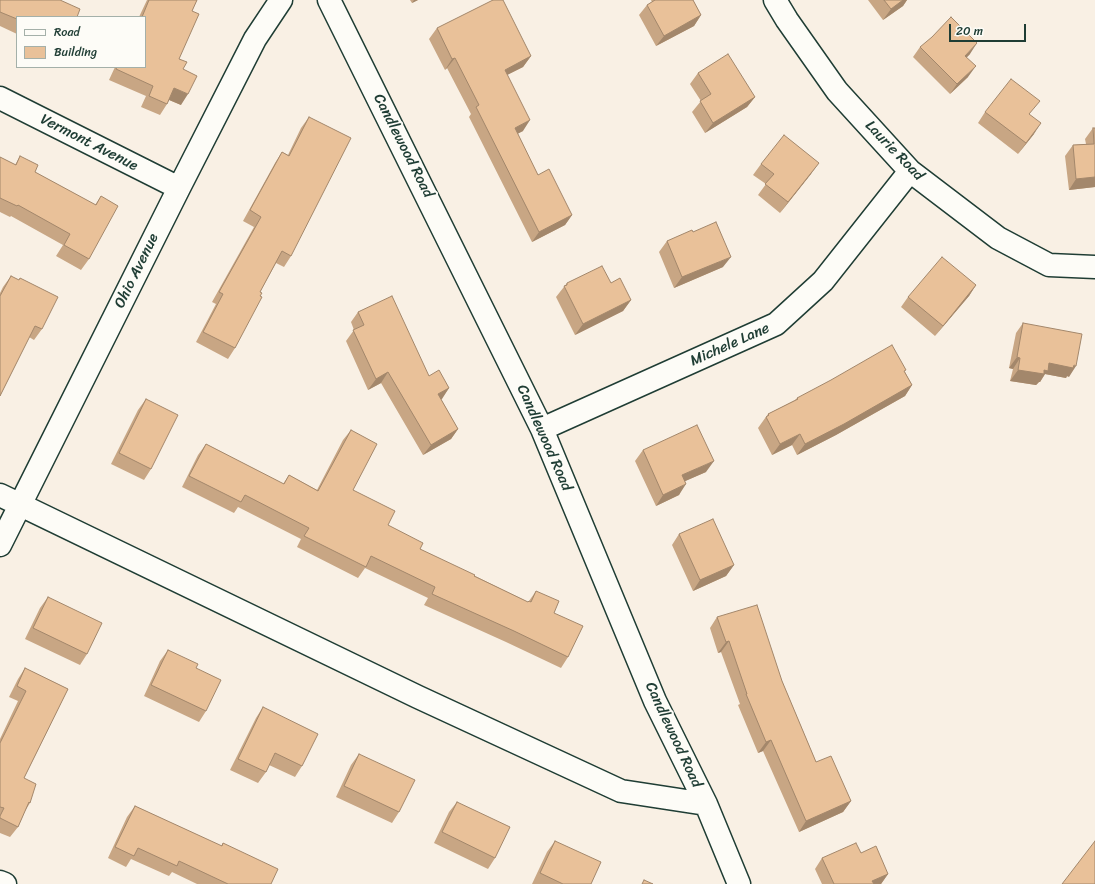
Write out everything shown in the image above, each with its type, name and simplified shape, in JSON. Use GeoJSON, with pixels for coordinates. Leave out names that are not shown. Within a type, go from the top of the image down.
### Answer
{"type":"FeatureCollection","features":[{"type":"Feature","properties":{"kind":"street","name":"Ohio Avenue"},"geometry":{"type":"LineString","coordinates":[[0,546],[255,39],[282,0]]}},
{"type":"Feature","properties":{"kind":"street","name":"Candlewood Road"},"geometry":{"type":"LineString","coordinates":[[330,0],[542,429],[655,701],[706,804],[739,884]]}},
{"type":"Feature","properties":{"kind":"street","name":"Laurie Road"},"geometry":{"type":"LineString","coordinates":[[775,0],[787,20],[837,91],[910,171],[998,238],[1049,265],[1095,267]]}},
{"type":"Feature","properties":{"kind":"street","name":"Vermont Avenue"},"geometry":{"type":"LineString","coordinates":[[0,98],[179,188]]}},
{"type":"Feature","properties":{"kind":"street","name":"Michele Lane"},"geometry":{"type":"LineString","coordinates":[[542,429],[776,324],[823,281],[910,171]]}},
{"type":"Feature","properties":{"kind":"street"},"geometry":{"type":"LineString","coordinates":[[0,495],[418,697],[621,791],[706,804]]}},
{"type":"Feature","properties":{"kind":"street"},"geometry":{"type":"LineString","coordinates":[[0,882],[5,884]]}},
{"type":"Feature","properties":{"kind":"building"},"geometry":{"type":"Polygon","coordinates":[[[0,0],[60,0],[80,9],[77,16],[16,16],[16,19],[0,12],[0,0]]]}},
{"type":"Feature","properties":{"kind":"building"},"geometry":{"type":"Polygon","coordinates":[[[149,0],[197,0],[192,11],[199,14],[179,59],[187,62],[183,69],[197,76],[188,94],[174,88],[167,104],[149,96],[153,86],[116,69],[146,68],[146,16],[142,16],[149,0]]]}},
{"type":"Feature","properties":{"kind":"building"},"geometry":{"type":"Polygon","coordinates":[[[493,0],[503,0],[531,56],[505,70],[530,120],[515,128],[538,175],[549,169],[572,215],[539,232],[476,107],[479,105],[455,58],[452,59],[437,28],[493,0]]]}},
{"type":"Feature","properties":{"kind":"building"},"geometry":{"type":"Polygon","coordinates":[[[655,0],[693,0],[701,15],[664,36],[647,5],[655,0]]]}},
{"type":"Feature","properties":{"kind":"building"},"geometry":{"type":"Polygon","coordinates":[[[884,0],[903,0],[891,9],[884,0]]]}},
{"type":"Feature","properties":{"kind":"building"},"geometry":{"type":"Polygon","coordinates":[[[951,17],[977,43],[965,56],[976,66],[957,84],[920,47],[951,17]]]}},
{"type":"Feature","properties":{"kind":"building"},"geometry":{"type":"Polygon","coordinates":[[[728,54],[755,97],[713,123],[700,101],[711,94],[698,73],[728,54]]]}},
{"type":"Feature","properties":{"kind":"building"},"geometry":{"type":"Polygon","coordinates":[[[1011,79],[1040,101],[1029,114],[1041,123],[1026,143],[985,112],[1011,79]]]}},
{"type":"Feature","properties":{"kind":"building"},"geometry":{"type":"Polygon","coordinates":[[[309,117],[351,138],[291,256],[282,251],[260,292],[262,293],[260,296],[262,297],[235,348],[203,332],[223,294],[219,292],[261,217],[250,210],[282,152],[289,156],[309,117]]]}},
{"type":"Feature","properties":{"kind":"building"},"geometry":{"type":"Polygon","coordinates":[[[1093,128],[1095,128],[1095,177],[1076,179],[1073,145],[1094,144],[1093,128]]]}},
{"type":"Feature","properties":{"kind":"building"},"geometry":{"type":"Polygon","coordinates":[[[784,135],[819,163],[788,202],[765,184],[774,174],[761,164],[784,135]]]}},
{"type":"Feature","properties":{"kind":"building"},"geometry":{"type":"Polygon","coordinates":[[[20,156],[38,165],[35,172],[96,205],[101,196],[118,206],[89,259],[64,245],[70,234],[18,205],[17,206],[0,198],[0,157],[16,165],[20,156]]]}},
{"type":"Feature","properties":{"kind":"building"},"geometry":{"type":"Polygon","coordinates":[[[716,222],[731,257],[682,277],[667,241],[692,230],[693,232],[716,222]]]}},
{"type":"Feature","properties":{"kind":"building"},"geometry":{"type":"Polygon","coordinates":[[[942,257],[976,285],[943,326],[908,297],[942,257]]]}},
{"type":"Feature","properties":{"kind":"building"},"geometry":{"type":"Polygon","coordinates":[[[602,266],[611,283],[620,278],[631,300],[583,324],[564,286],[567,285],[567,283],[602,266]]]}},
{"type":"Feature","properties":{"kind":"building"},"geometry":{"type":"Polygon","coordinates":[[[11,276],[19,280],[20,278],[58,297],[42,329],[35,326],[0,396],[0,296],[11,276]]]}},
{"type":"Feature","properties":{"kind":"building"},"geometry":{"type":"Polygon","coordinates":[[[392,296],[429,376],[439,370],[449,388],[438,394],[458,429],[431,445],[388,372],[376,379],[353,330],[364,325],[358,312],[392,296]]]}},
{"type":"Feature","properties":{"kind":"building"},"geometry":{"type":"Polygon","coordinates":[[[1023,323],[1082,334],[1076,366],[1074,365],[1073,368],[1049,363],[1048,371],[1044,370],[1044,374],[1018,370],[1020,358],[1017,357],[1023,323]]]}},
{"type":"Feature","properties":{"kind":"building"},"geometry":{"type":"Polygon","coordinates":[[[892,345],[906,370],[904,371],[912,385],[844,424],[805,444],[800,434],[780,444],[766,417],[769,415],[768,414],[798,399],[797,398],[892,345]]]}},
{"type":"Feature","properties":{"kind":"building"},"geometry":{"type":"Polygon","coordinates":[[[146,399],[178,415],[151,469],[119,453],[146,399]]]}},
{"type":"Feature","properties":{"kind":"building"},"geometry":{"type":"Polygon","coordinates":[[[697,425],[714,461],[682,475],[686,484],[663,495],[643,450],[697,425]]]}},
{"type":"Feature","properties":{"kind":"building"},"geometry":{"type":"Polygon","coordinates":[[[351,430],[377,444],[353,490],[395,511],[388,525],[423,543],[420,549],[528,602],[531,602],[536,591],[559,601],[554,613],[583,626],[568,657],[432,594],[435,587],[371,556],[366,567],[304,536],[309,528],[245,495],[241,502],[189,476],[206,444],[284,484],[289,475],[318,491],[351,430]]]}},
{"type":"Feature","properties":{"kind":"building"},"geometry":{"type":"Polygon","coordinates":[[[713,519],[734,565],[700,580],[679,534],[713,519]]]}},
{"type":"Feature","properties":{"kind":"building"},"geometry":{"type":"Polygon","coordinates":[[[48,597],[102,623],[87,654],[33,628],[48,597]]]}},
{"type":"Feature","properties":{"kind":"building"},"geometry":{"type":"Polygon","coordinates":[[[757,605],[782,681],[816,762],[831,756],[851,801],[806,821],[771,740],[766,742],[746,694],[729,641],[726,642],[717,617],[757,605]]]}},
{"type":"Feature","properties":{"kind":"building"},"geometry":{"type":"Polygon","coordinates":[[[168,650],[198,664],[196,668],[221,680],[206,711],[151,685],[168,650]]]}},
{"type":"Feature","properties":{"kind":"building"},"geometry":{"type":"Polygon","coordinates":[[[25,668],[68,689],[24,778],[36,784],[30,803],[29,802],[18,827],[0,818],[4,808],[0,807],[0,743],[26,691],[17,686],[25,668]]]}},
{"type":"Feature","properties":{"kind":"building"},"geometry":{"type":"Polygon","coordinates":[[[263,707],[318,734],[302,766],[275,753],[266,772],[238,759],[263,707]]]}},
{"type":"Feature","properties":{"kind":"building"},"geometry":{"type":"Polygon","coordinates":[[[359,754],[415,780],[399,812],[344,786],[359,754]]]}},
{"type":"Feature","properties":{"kind":"building"},"geometry":{"type":"Polygon","coordinates":[[[457,802],[510,827],[495,858],[442,832],[457,802]]]}},
{"type":"Feature","properties":{"kind":"building"},"geometry":{"type":"Polygon","coordinates":[[[135,806],[222,846],[223,843],[278,869],[271,884],[228,884],[179,861],[177,866],[138,848],[134,856],[115,847],[135,806]]]}},
{"type":"Feature","properties":{"kind":"building"},"geometry":{"type":"Polygon","coordinates":[[[555,841],[601,862],[591,884],[563,884],[540,873],[555,841]]]}},
{"type":"Feature","properties":{"kind":"building"},"geometry":{"type":"Polygon","coordinates":[[[1095,841],[1095,884],[1062,884],[1095,841]]]}},
{"type":"Feature","properties":{"kind":"building"},"geometry":{"type":"Polygon","coordinates":[[[856,843],[861,853],[876,846],[888,874],[872,881],[874,884],[834,884],[822,858],[856,843]]]}},
{"type":"Feature","properties":{"kind":"building"},"geometry":{"type":"Polygon","coordinates":[[[644,880],[653,884],[642,884],[644,880]]]}}]}
